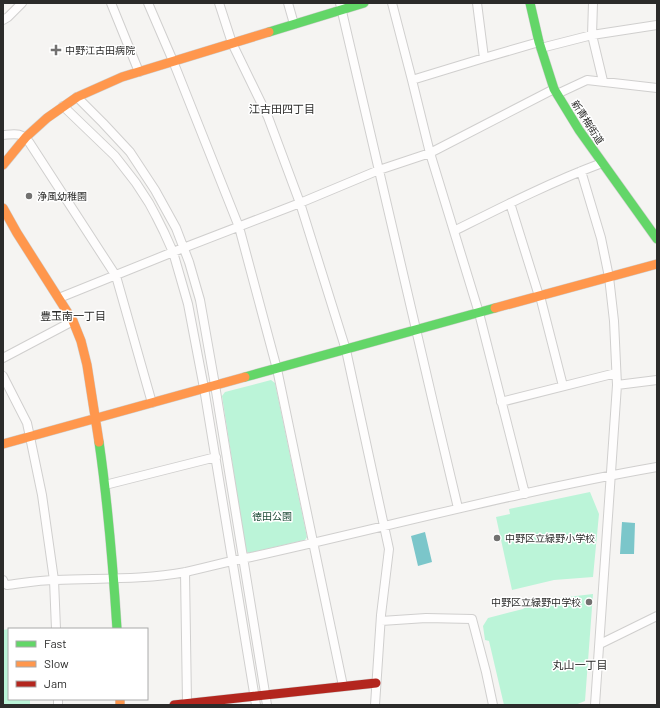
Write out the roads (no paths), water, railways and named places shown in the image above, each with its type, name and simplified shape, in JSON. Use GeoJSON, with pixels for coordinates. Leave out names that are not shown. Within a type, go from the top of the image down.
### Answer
{"type":"FeatureCollection","features":[{"type":"Feature","properties":{"kind":"street"},"geometry":{"type":"LineString","coordinates":[[3,20],[22,3]]}},
{"type":"Feature","properties":{"kind":"street"},"geometry":{"type":"LineString","coordinates":[[111,3],[139,72]]}},
{"type":"Feature","properties":{"kind":"street"},"geometry":{"type":"LineString","coordinates":[[148,3],[173,61],[239,227],[276,369],[343,686]]}},
{"type":"Feature","properties":{"kind":"street"},"geometry":{"type":"LineString","coordinates":[[219,3],[232,43],[268,117],[300,203],[346,350],[389,548],[381,620],[375,705]]}},
{"type":"Feature","properties":{"kind":"street"},"geometry":{"type":"LineString","coordinates":[[288,3],[294,24]]}},
{"type":"Feature","properties":{"kind":"street"},"geometry":{"type":"LineString","coordinates":[[3,165],[26,137],[47,118],[63,106],[105,84],[122,77],[294,24],[341,6],[364,3]]}},
{"type":"Feature","properties":{"kind":"street"},"geometry":{"type":"LineString","coordinates":[[392,3],[430,154],[479,313],[525,494]]}},
{"type":"Feature","properties":{"kind":"street"},"geometry":{"type":"LineString","coordinates":[[477,3],[484,58]]}},
{"type":"Feature","properties":{"kind":"street","name":"新青梅街道"},"geometry":{"type":"LineString","coordinates":[[530,3],[540,45],[555,92],[579,130],[657,239]]}},
{"type":"Feature","properties":{"kind":"street"},"geometry":{"type":"LineString","coordinates":[[593,3],[592,35],[603,81]]}},
{"type":"Feature","properties":{"kind":"street"},"geometry":{"type":"LineString","coordinates":[[341,6],[458,508]]}},
{"type":"Feature","properties":{"kind":"street"},"geometry":{"type":"LineString","coordinates":[[412,80],[484,58],[540,45],[657,25]]}},
{"type":"Feature","properties":{"kind":"street"},"geometry":{"type":"LineString","coordinates":[[59,298],[300,203],[379,170],[430,154],[555,92],[587,80],[657,88]]}},
{"type":"Feature","properties":{"kind":"street"},"geometry":{"type":"LineString","coordinates":[[77,98],[130,152],[155,190],[176,228],[190,262],[200,300],[215,385],[267,705]]}},
{"type":"Feature","properties":{"kind":"street"},"geometry":{"type":"LineString","coordinates":[[63,106],[115,156],[136,183],[156,216],[173,252],[188,304],[204,388],[255,701]]}},
{"type":"Feature","properties":{"kind":"street"},"geometry":{"type":"LineString","coordinates":[[3,135],[20,134],[26,137],[116,276],[152,403]]}},
{"type":"Feature","properties":{"kind":"street"},"geometry":{"type":"LineString","coordinates":[[454,232],[510,203],[602,163]]}},
{"type":"Feature","properties":{"kind":"street"},"geometry":{"type":"LineString","coordinates":[[581,171],[601,238],[609,277],[614,321],[617,385],[596,705]]}},
{"type":"Feature","properties":{"kind":"street"},"geometry":{"type":"LineString","coordinates":[[510,203],[539,296],[563,386]]}},
{"type":"Feature","properties":{"kind":"street"},"geometry":{"type":"LineString","coordinates":[[3,208],[17,233],[73,321],[81,341],[87,365],[96,418],[105,485],[114,578],[117,628]]}},
{"type":"Feature","properties":{"kind":"street"},"geometry":{"type":"LineString","coordinates":[[3,444],[657,264]]}},
{"type":"Feature","properties":{"kind":"street"},"geometry":{"type":"LineString","coordinates":[[3,358],[73,321]]}},
{"type":"Feature","properties":{"kind":"street"},"geometry":{"type":"LineString","coordinates":[[501,402],[616,373]]}},
{"type":"Feature","properties":{"kind":"street"},"geometry":{"type":"LineString","coordinates":[[3,376],[27,423],[30,436],[42,495],[54,580],[56,628]]}},
{"type":"Feature","properties":{"kind":"street"},"geometry":{"type":"LineString","coordinates":[[617,385],[657,380]]}},
{"type":"Feature","properties":{"kind":"street"},"geometry":{"type":"LineString","coordinates":[[105,485],[216,457]]}},
{"type":"Feature","properties":{"kind":"street"},"geometry":{"type":"LineString","coordinates":[[3,580],[7,585],[54,580],[148,576],[185,572],[458,508],[611,475],[657,467]]}},
{"type":"Feature","properties":{"kind":"street"},"geometry":{"type":"LineString","coordinates":[[185,572],[187,703]]}},
{"type":"Feature","properties":{"kind":"street"},"geometry":{"type":"LineString","coordinates":[[600,644],[657,616]]}},
{"type":"Feature","properties":{"kind":"street"},"geometry":{"type":"LineString","coordinates":[[381,620],[426,618],[472,619],[493,705]]}},
{"type":"Feature","properties":{"kind":"street"},"geometry":{"type":"LineString","coordinates":[[174,705],[187,703],[255,701],[265,695],[376,682]]}},
{"type":"Feature","properties":{"kind":"water"},"geometry":{"type":"Polygon","coordinates":[[[622,522],[635,523],[634,554],[620,554],[622,522]]]}},
{"type":"Feature","properties":{"kind":"water"},"geometry":{"type":"Polygon","coordinates":[[[425,532],[432,562],[418,566],[411,536],[425,532]]]}},
{"type":"Feature","properties":{"kind":"place","name":"中野江古田病院"},"geometry":{"type":"Point","coordinates":[56,50]}},
{"type":"Feature","properties":{"kind":"place","name":"浄風幼稚園"},"geometry":{"type":"Point","coordinates":[29,196]}},
{"type":"Feature","properties":{"kind":"place","name":"中野区立緑野小学校"},"geometry":{"type":"Point","coordinates":[497,538]}},
{"type":"Feature","properties":{"kind":"place","name":"中野区立緑野中学校"},"geometry":{"type":"Point","coordinates":[589,602]}},
{"type":"Feature","properties":{"kind":"district","name":"江古田四丁目"},"geometry":{"type":"Point","coordinates":[282,108]}},
{"type":"Feature","properties":{"kind":"district","name":"豊玉南一丁目"},"geometry":{"type":"Point","coordinates":[73,315]}},
{"type":"Feature","properties":{"kind":"district","name":"丸山一丁目"},"geometry":{"type":"Point","coordinates":[580,664]}},
{"type":"Feature","properties":{"kind":"park label","name":"徳田公園"},"geometry":{"type":"Point","coordinates":[272,516]}}]}
